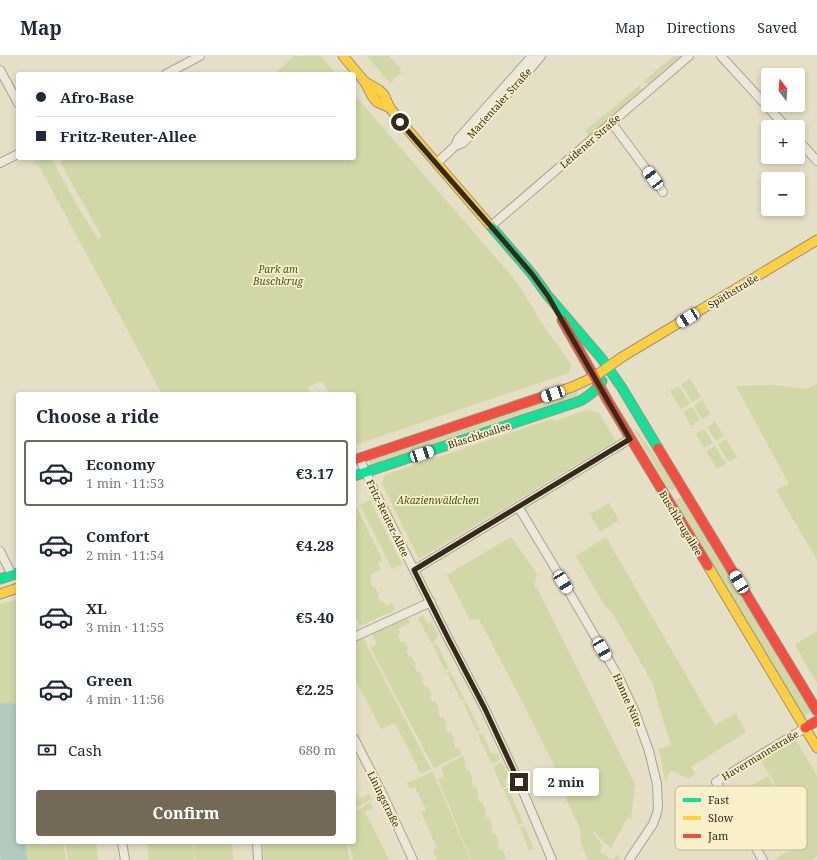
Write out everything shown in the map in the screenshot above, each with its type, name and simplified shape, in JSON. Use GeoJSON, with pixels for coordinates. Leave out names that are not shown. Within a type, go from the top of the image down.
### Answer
{"type":"FeatureCollection","features":[{"type":"Feature","properties":{"kind":"main road","name":"Buschkrugallee"},"geometry":{"type":"LineString","coordinates":[[343,56],[365,82],[379,90],[390,108],[532,274],[548,296],[609,367],[675,493],[817,748]]}},
{"type":"Feature","properties":{"kind":"main road","name":"Späthstraße"},"geometry":{"type":"LineString","coordinates":[[594,377],[622,357],[817,240]]}},
{"type":"Feature","properties":{"kind":"main road","name":"Buschkrugallee"},"geometry":{"type":"LineString","coordinates":[[548,296],[630,439],[675,493],[817,711]]}},
{"type":"Feature","properties":{"kind":"main road"},"geometry":{"type":"LineString","coordinates":[[599,386],[609,367]]}},
{"type":"Feature","properties":{"kind":"main road","name":"Blaschkoallee"},"geometry":{"type":"LineString","coordinates":[[357,459],[553,394],[594,377]]}},
{"type":"Feature","properties":{"kind":"main road","name":"Blaschkoallee"},"geometry":{"type":"LineString","coordinates":[[356,475],[580,401],[591,395],[599,386]]}},
{"type":"Feature","properties":{"kind":"main road"},"geometry":{"type":"LineString","coordinates":[[0,579],[15,574]]}},
{"type":"Feature","properties":{"kind":"main road"},"geometry":{"type":"LineString","coordinates":[[0,594],[16,589]]}},
{"type":"Feature","properties":{"kind":"main road"},"geometry":{"type":"LineString","coordinates":[[805,728],[817,721]]}},
{"type":"Feature","properties":{"kind":"street"},"geometry":{"type":"LineString","coordinates":[[170,72],[200,56]]}},
{"type":"Feature","properties":{"kind":"street","name":"Marientaler Straße"},"geometry":{"type":"LineString","coordinates":[[437,163],[454,146],[458,139],[532,56]]}},
{"type":"Feature","properties":{"kind":"street","name":"Marientaler Straße"},"geometry":{"type":"LineString","coordinates":[[454,146],[463,144],[541,56]]}},
{"type":"Feature","properties":{"kind":"street","name":"Leidener Straße"},"geometry":{"type":"LineString","coordinates":[[491,226],[689,56]]}},
{"type":"Feature","properties":{"kind":"street"},"geometry":{"type":"LineString","coordinates":[[721,56],[780,120]]}},
{"type":"Feature","properties":{"kind":"street"},"geometry":{"type":"LineString","coordinates":[[0,70],[16,99]]}},
{"type":"Feature","properties":{"kind":"street"},"geometry":{"type":"LineString","coordinates":[[611,122],[664,192]]}},
{"type":"Feature","properties":{"kind":"street"},"geometry":{"type":"LineString","coordinates":[[805,148],[817,161]]}},
{"type":"Feature","properties":{"kind":"street"},"geometry":{"type":"LineString","coordinates":[[0,163],[16,155]]}},
{"type":"Feature","properties":{"kind":"street"},"geometry":{"type":"LineString","coordinates":[[414,570],[519,508],[630,439]]}},
{"type":"Feature","properties":{"kind":"street","name":"Fritz-Reuter-Allee"},"geometry":{"type":"LineString","coordinates":[[357,459],[366,472],[448,638],[485,709],[519,782],[552,860]]}},
{"type":"Feature","properties":{"kind":"street","name":"Hanne Nüte"},"geometry":{"type":"LineString","coordinates":[[519,508],[618,676],[635,712],[649,751],[657,784],[657,813],[653,824],[629,860]]}},
{"type":"Feature","properties":{"kind":"street"},"geometry":{"type":"LineString","coordinates":[[0,551],[15,574]]}},
{"type":"Feature","properties":{"kind":"street"},"geometry":{"type":"LineString","coordinates":[[356,636],[431,602]]}},
{"type":"Feature","properties":{"kind":"street","name":"Havermannstraße"},"geometry":{"type":"LineString","coordinates":[[718,786],[716,782],[805,728]]}},
{"type":"Feature","properties":{"kind":"street","name":"Liningstraße"},"geometry":{"type":"LineString","coordinates":[[356,742],[383,794],[413,860]]}},
{"type":"Feature","properties":{"kind":"street"},"geometry":{"type":"LineString","coordinates":[[122,844],[125,860]]}},
{"type":"Feature","properties":{"kind":"street"},"geometry":{"type":"LineString","coordinates":[[257,844],[258,860]]}},
{"type":"Feature","properties":{"kind":"street","name":"Havermannstraße"},"geometry":{"type":"LineString","coordinates":[[757,850],[763,860]]}},
{"type":"Feature","properties":{"kind":"green space"},"geometry":{"type":"Polygon","coordinates":[[[294,56],[321,56],[334,72],[277,72],[294,56]]]}},
{"type":"Feature","properties":{"kind":"green space"},"geometry":{"type":"Polygon","coordinates":[[[367,56],[389,56],[401,69],[399,70],[401,73],[390,83],[367,56]]]}},
{"type":"Feature","properties":{"kind":"green space"},"geometry":{"type":"Polygon","coordinates":[[[673,56],[681,56],[648,84],[643,82],[673,56]]]}},
{"type":"Feature","properties":{"kind":"green space"},"geometry":{"type":"Polygon","coordinates":[[[640,85],[641,90],[589,135],[585,131],[640,85]]]}},
{"type":"Feature","properties":{"kind":"green space","name":"Park am Buschkrug"},"geometry":{"type":"Polygon","coordinates":[[[356,96],[509,273],[571,364],[569,373],[356,445],[356,392],[328,392],[322,381],[308,387],[310,392],[161,392],[39,166],[35,163],[31,163],[38,160],[52,160],[78,207],[98,239],[102,237],[60,162],[64,160],[356,160],[356,96]]]}},
{"type":"Feature","properties":{"kind":"green space"},"geometry":{"type":"Polygon","coordinates":[[[690,379],[701,397],[692,402],[681,384],[690,379]]]}},
{"type":"Feature","properties":{"kind":"green space"},"geometry":{"type":"Polygon","coordinates":[[[817,384],[817,560],[776,490],[789,484],[736,386],[774,385],[806,389],[817,384]]]}},
{"type":"Feature","properties":{"kind":"green space"},"geometry":{"type":"Polygon","coordinates":[[[679,386],[690,404],[681,409],[670,391],[679,386]]]}},
{"type":"Feature","properties":{"kind":"green space"},"geometry":{"type":"Polygon","coordinates":[[[578,391],[577,395],[370,464],[369,460],[578,391]]]}},
{"type":"Feature","properties":{"kind":"green space"},"geometry":{"type":"Polygon","coordinates":[[[702,400],[711,414],[702,419],[694,406],[702,400]]]}},
{"type":"Feature","properties":{"kind":"green space"},"geometry":{"type":"Polygon","coordinates":[[[692,407],[700,420],[691,426],[683,412],[692,407]]]}},
{"type":"Feature","properties":{"kind":"green space","name":"Akazienwäldchen"},"geometry":{"type":"Polygon","coordinates":[[[586,410],[599,413],[616,441],[419,559],[382,484],[385,475],[551,419],[555,421],[586,410]]]}},
{"type":"Feature","properties":{"kind":"green space"},"geometry":{"type":"Polygon","coordinates":[[[715,422],[724,436],[716,441],[707,427],[715,422]]]}},
{"type":"Feature","properties":{"kind":"green space"},"geometry":{"type":"Polygon","coordinates":[[[634,427],[677,486],[672,490],[668,488],[633,428],[634,427]]]}},
{"type":"Feature","properties":{"kind":"green space"},"geometry":{"type":"Polygon","coordinates":[[[704,429],[713,443],[704,448],[696,434],[704,429]]]}},
{"type":"Feature","properties":{"kind":"green space"},"geometry":{"type":"Polygon","coordinates":[[[726,439],[737,457],[729,462],[718,444],[726,439]]]}},
{"type":"Feature","properties":{"kind":"green space"},"geometry":{"type":"Polygon","coordinates":[[[715,446],[726,464],[717,469],[706,451],[715,446]]]}},
{"type":"Feature","properties":{"kind":"green space"},"geometry":{"type":"Polygon","coordinates":[[[683,496],[813,711],[804,716],[675,501],[683,496]]]}},
{"type":"Feature","properties":{"kind":"green space"},"geometry":{"type":"Polygon","coordinates":[[[370,500],[402,564],[392,569],[360,505],[370,500]]]}},
{"type":"Feature","properties":{"kind":"green space"},"geometry":{"type":"Polygon","coordinates":[[[609,503],[619,520],[600,532],[590,514],[609,503]]]}},
{"type":"Feature","properties":{"kind":"green space"},"geometry":{"type":"Polygon","coordinates":[[[356,506],[383,561],[378,563],[381,569],[370,575],[372,580],[370,581],[373,587],[375,587],[381,602],[383,601],[386,606],[392,603],[395,610],[360,626],[356,617],[356,506]]]}},
{"type":"Feature","properties":{"kind":"green space"},"geometry":{"type":"Polygon","coordinates":[[[511,537],[537,574],[534,587],[536,586],[635,784],[631,820],[628,817],[611,848],[603,842],[594,831],[593,833],[603,846],[600,852],[613,860],[588,860],[581,843],[580,828],[568,804],[557,771],[479,619],[470,620],[447,575],[511,537]]]}},
{"type":"Feature","properties":{"kind":"green space"},"geometry":{"type":"Polygon","coordinates":[[[606,537],[715,725],[736,713],[746,732],[691,767],[695,773],[689,779],[671,770],[665,781],[658,749],[671,745],[653,684],[612,612],[604,605],[576,556],[606,537]]]}},
{"type":"Feature","properties":{"kind":"green space"},"geometry":{"type":"Polygon","coordinates":[[[16,600],[16,844],[63,844],[66,860],[0,860],[0,604],[16,600]]]}},
{"type":"Feature","properties":{"kind":"green space"},"geometry":{"type":"Polygon","coordinates":[[[423,615],[428,624],[431,622],[438,634],[435,642],[432,644],[418,618],[423,615]]]}},
{"type":"Feature","properties":{"kind":"green space"},"geometry":{"type":"Polygon","coordinates":[[[408,618],[410,623],[398,629],[400,634],[398,635],[401,642],[404,641],[408,649],[406,651],[409,657],[411,656],[416,664],[414,666],[417,672],[419,671],[424,680],[422,681],[425,687],[427,686],[432,695],[430,697],[433,702],[435,701],[439,710],[437,711],[441,718],[443,717],[447,725],[445,726],[448,733],[450,732],[455,740],[453,741],[456,748],[458,747],[462,754],[434,768],[370,647],[377,644],[372,634],[408,618]]]}},
{"type":"Feature","properties":{"kind":"green space"},"geometry":{"type":"Polygon","coordinates":[[[817,631],[817,683],[795,645],[817,631]]]}},
{"type":"Feature","properties":{"kind":"green space"},"geometry":{"type":"Polygon","coordinates":[[[363,638],[431,769],[421,774],[395,723],[381,729],[356,681],[356,641],[363,638]]]}},
{"type":"Feature","properties":{"kind":"green space"},"geometry":{"type":"Polygon","coordinates":[[[437,644],[449,669],[445,670],[433,646],[437,644]]]}},
{"type":"Feature","properties":{"kind":"green space"},"geometry":{"type":"Polygon","coordinates":[[[450,671],[465,700],[461,701],[447,672],[450,671]]]}},
{"type":"Feature","properties":{"kind":"green space"},"geometry":{"type":"Polygon","coordinates":[[[466,702],[480,730],[477,732],[463,703],[466,702]]]}},
{"type":"Feature","properties":{"kind":"green space"},"geometry":{"type":"Polygon","coordinates":[[[482,733],[491,753],[498,754],[500,760],[492,764],[478,735],[482,733]]]}},
{"type":"Feature","properties":{"kind":"green space"},"geometry":{"type":"Polygon","coordinates":[[[796,740],[817,776],[817,856],[811,860],[774,860],[791,850],[807,850],[807,786],[776,786],[761,761],[796,740]]]}},
{"type":"Feature","properties":{"kind":"green space"},"geometry":{"type":"Polygon","coordinates":[[[463,756],[467,771],[469,770],[473,779],[471,780],[474,787],[476,786],[479,795],[477,796],[480,802],[482,802],[486,811],[484,812],[487,818],[489,818],[493,827],[491,828],[493,834],[495,833],[499,842],[497,843],[500,850],[502,849],[506,858],[504,860],[471,860],[438,779],[444,776],[441,767],[463,756]]]}},
{"type":"Feature","properties":{"kind":"green space"},"geometry":{"type":"Polygon","coordinates":[[[502,762],[508,775],[505,781],[507,786],[502,788],[493,767],[502,762]]]}},
{"type":"Feature","properties":{"kind":"green space"},"geometry":{"type":"Polygon","coordinates":[[[433,772],[470,860],[437,860],[433,850],[437,848],[421,812],[426,810],[415,787],[410,789],[407,783],[433,772]]]}},
{"type":"Feature","properties":{"kind":"green space"},"geometry":{"type":"Polygon","coordinates":[[[768,776],[774,786],[751,786],[768,776]]]}},
{"type":"Feature","properties":{"kind":"green space"},"geometry":{"type":"Polygon","coordinates":[[[508,788],[523,823],[519,825],[504,790],[508,788]]]}},
{"type":"Feature","properties":{"kind":"green space"},"geometry":{"type":"Polygon","coordinates":[[[356,792],[359,799],[369,794],[372,799],[356,808],[356,792]]]}},
{"type":"Feature","properties":{"kind":"green space"},"geometry":{"type":"Polygon","coordinates":[[[370,802],[373,808],[365,811],[389,860],[353,860],[349,844],[356,844],[356,811],[370,802]]]}},
{"type":"Feature","properties":{"kind":"green space"},"geometry":{"type":"Polygon","coordinates":[[[524,826],[534,849],[529,850],[520,828],[524,826]]]}},
{"type":"Feature","properties":{"kind":"green space"},"geometry":{"type":"Polygon","coordinates":[[[65,844],[96,844],[98,860],[68,860],[65,844]]]}},
{"type":"Feature","properties":{"kind":"green space"},"geometry":{"type":"Polygon","coordinates":[[[147,844],[192,844],[194,860],[149,860],[147,844]]]}},
{"type":"Feature","properties":{"kind":"green space"},"geometry":{"type":"Polygon","coordinates":[[[193,844],[232,844],[233,860],[195,860],[193,844]]]}},
{"type":"Feature","properties":{"kind":"green space"},"geometry":{"type":"Polygon","coordinates":[[[263,844],[346,844],[350,860],[264,860],[263,844]]]}},
{"type":"Feature","properties":{"kind":"green space"},"geometry":{"type":"Polygon","coordinates":[[[617,855],[620,860],[613,860],[617,855]]]}},
{"type":"Feature","properties":{"kind":"shaded area"},"geometry":{"type":"Polygon","coordinates":[[[9,703],[16,705],[16,844],[25,844],[27,860],[1,860],[0,855],[0,704],[9,703]]]}},
{"type":"Feature","properties":{"kind":"traffic: fast"},"geometry":{"type":"LineString","coordinates":[[489,224],[602,359],[622,388],[658,448]]}},
{"type":"Feature","properties":{"kind":"traffic: fast"},"geometry":{"type":"LineString","coordinates":[[356,475],[580,401],[587,397],[602,381]]}},
{"type":"Feature","properties":{"kind":"traffic: fast"},"geometry":{"type":"LineString","coordinates":[[0,579],[16,574]]}},
{"type":"Feature","properties":{"kind":"traffic: slow"},"geometry":{"type":"LineString","coordinates":[[343,56],[365,82],[372,96],[377,102],[390,108]]}},
{"type":"Feature","properties":{"kind":"traffic: slow"},"geometry":{"type":"LineString","coordinates":[[365,82],[379,90],[384,95],[390,108],[401,122],[489,224]]}},
{"type":"Feature","properties":{"kind":"traffic: slow"},"geometry":{"type":"LineString","coordinates":[[560,391],[594,377],[622,357],[817,240]]}},
{"type":"Feature","properties":{"kind":"traffic: slow"},"geometry":{"type":"LineString","coordinates":[[708,566],[817,748]]}},
{"type":"Feature","properties":{"kind":"traffic: slow"},"geometry":{"type":"LineString","coordinates":[[0,594],[16,589]]}},
{"type":"Feature","properties":{"kind":"traffic: jam"},"geometry":{"type":"LineString","coordinates":[[562,320],[608,401],[708,566]]}},
{"type":"Feature","properties":{"kind":"traffic: jam"},"geometry":{"type":"LineString","coordinates":[[356,459],[560,391]]}},
{"type":"Feature","properties":{"kind":"traffic: jam"},"geometry":{"type":"LineString","coordinates":[[658,448],[817,711]]}},
{"type":"Feature","properties":{"kind":"traffic: jam"},"geometry":{"type":"LineString","coordinates":[[805,728],[817,721]]}},
{"type":"Feature","properties":{"kind":"route"},"geometry":{"type":"LineString","coordinates":[[400,122],[532,274],[548,296],[630,439],[519,508],[414,570],[485,709],[519,782]]}}]}
